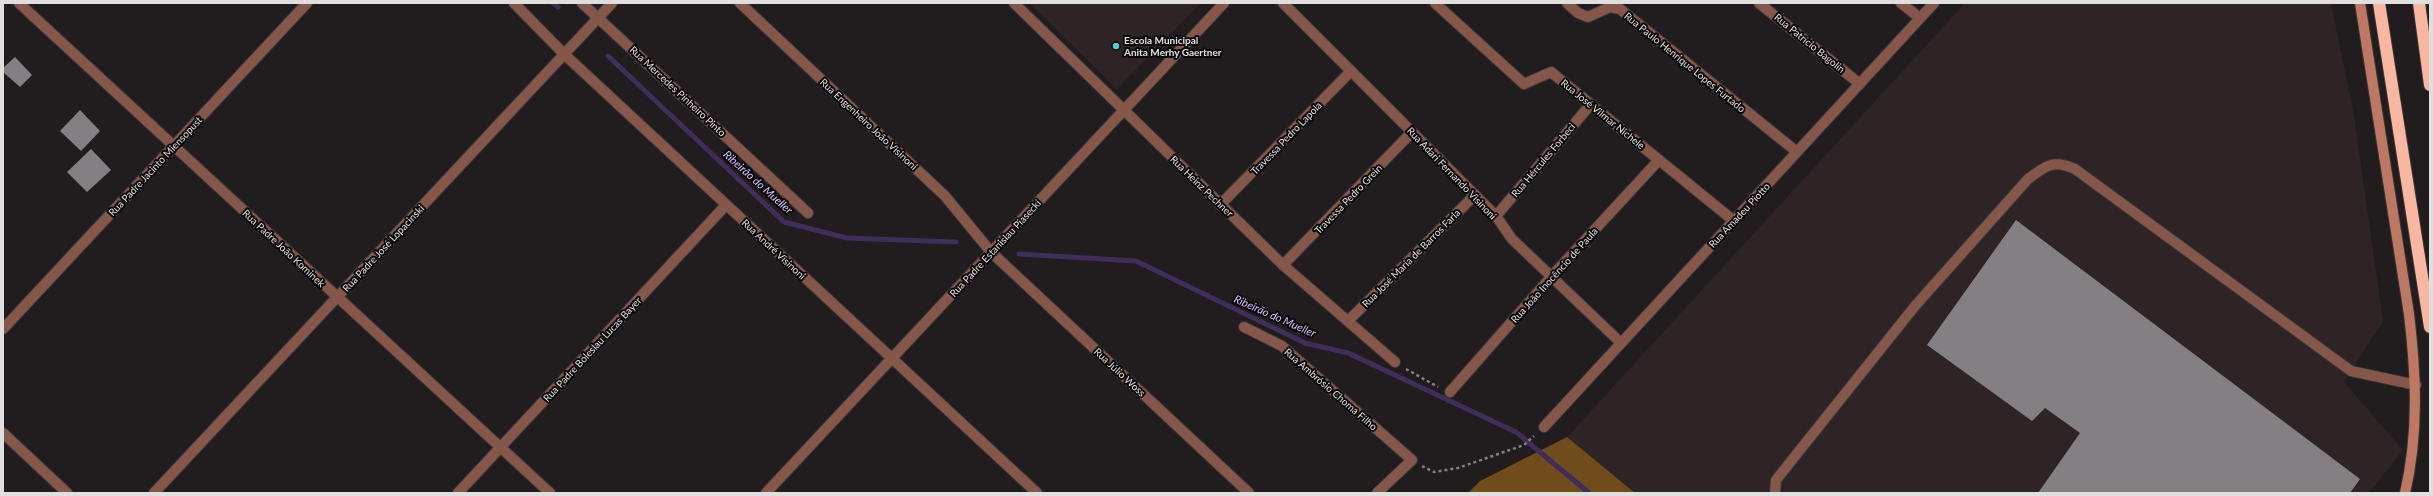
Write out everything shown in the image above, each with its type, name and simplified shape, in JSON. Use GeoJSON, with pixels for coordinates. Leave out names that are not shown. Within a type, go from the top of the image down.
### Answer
{"type":"FeatureCollection","features":[{"type":"Feature","properties":{"kind":"highway"},"geometry":{"type":"LineString","coordinates":[[2379,3],[2430,328]]}},
{"type":"Feature","properties":{"kind":"highway"},"geometry":{"type":"LineString","coordinates":[[2419,3],[2430,85]]}},
{"type":"Feature","properties":{"kind":"main road"},"geometry":{"type":"LineString","coordinates":[[2360,3],[2409,314],[2416,385],[2413,454],[2405,493]]}},
{"type":"Feature","properties":{"kind":"street","name":"Rua Padre João Kominek"},"geometry":{"type":"LineString","coordinates":[[19,3],[550,493]]}},
{"type":"Feature","properties":{"kind":"street","name":"Rua Padre Jacinto Miensopust"},"geometry":{"type":"LineString","coordinates":[[3,329],[307,3]]}},
{"type":"Feature","properties":{"kind":"street","name":"Rua André Visinoni"},"geometry":{"type":"LineString","coordinates":[[514,3],[564,54],[1037,493]]}},
{"type":"Feature","properties":{"kind":"street","name":"Rua Mercedes Pinheiro Pinto"},"geometry":{"type":"LineString","coordinates":[[582,3],[808,212]]}},
{"type":"Feature","properties":{"kind":"street","name":"Rua Padre José Lopacinski"},"geometry":{"type":"LineString","coordinates":[[154,493],[612,3]]}},
{"type":"Feature","properties":{"kind":"street","name":"Rua Engenheiro João Visinoni"},"geometry":{"type":"LineString","coordinates":[[740,3],[941,192],[991,252]]}},
{"type":"Feature","properties":{"kind":"street","name":"Rua Heinz Pechner"},"geometry":{"type":"LineString","coordinates":[[1014,3],[1283,265],[1395,362]]}},
{"type":"Feature","properties":{"kind":"street","name":"Rua Padre Estanislau Piasecki"},"geometry":{"type":"LineString","coordinates":[[766,493],[1224,3]]}},
{"type":"Feature","properties":{"kind":"street","name":"Rua Adari Fernando Visinoni"},"geometry":{"type":"LineString","coordinates":[[1283,3],[1496,216],[1512,239],[1622,343]]}},
{"type":"Feature","properties":{"kind":"street","name":"Rua José Vilmar Nichele"},"geometry":{"type":"LineString","coordinates":[[1435,3],[1524,84],[1551,72],[1734,221]]}},
{"type":"Feature","properties":{"kind":"street","name":"Rua Paulo Henrique Lopes Furtado"},"geometry":{"type":"LineString","coordinates":[[1567,3],[1583,16],[1588,17],[1610,7],[1620,9],[1797,152]]}},
{"type":"Feature","properties":{"kind":"street","name":"Rua Patrício Bagolin"},"geometry":{"type":"LineString","coordinates":[[1759,3],[1860,84]]}},
{"type":"Feature","properties":{"kind":"street"},"geometry":{"type":"LineString","coordinates":[[1901,3],[1920,18]]}},
{"type":"Feature","properties":{"kind":"street","name":"Rua Amadeu Piotto"},"geometry":{"type":"LineString","coordinates":[[1544,427],[1934,3]]}},
{"type":"Feature","properties":{"kind":"street","name":"Travessa Pedro Lapola"},"geometry":{"type":"LineString","coordinates":[[1220,205],[1351,71]]}},
{"type":"Feature","properties":{"kind":"street","name":"Rua Hércules Forbeci"},"geometry":{"type":"LineString","coordinates":[[1496,216],[1591,104]]}},
{"type":"Feature","properties":{"kind":"street","name":"Travessa Pedro Grein"},"geometry":{"type":"LineString","coordinates":[[1283,265],[1412,132]]}},
{"type":"Feature","properties":{"kind":"street","name":"Rua João Inocêncio de Paula"},"geometry":{"type":"LineString","coordinates":[[1450,392],[1551,276],[1659,160]]}},
{"type":"Feature","properties":{"kind":"street"},"geometry":{"type":"LineString","coordinates":[[1775,493],[1776,480],[1915,306],[2028,179],[2049,164],[2062,163],[2075,169],[2351,370],[2416,385]]}},
{"type":"Feature","properties":{"kind":"street","name":"Rua José Maria de Barros Faria"},"geometry":{"type":"LineString","coordinates":[[1348,321],[1475,195]]}},
{"type":"Feature","properties":{"kind":"street","name":"Rua Padre Boleslau Lucas Bayer"},"geometry":{"type":"LineString","coordinates":[[458,493],[726,205]]}},
{"type":"Feature","properties":{"kind":"street","name":"Rua Júlio Woss"},"geometry":{"type":"LineString","coordinates":[[991,252],[1249,493]]}},
{"type":"Feature","properties":{"kind":"street","name":"Rua Ambrósio Choma Filho"},"geometry":{"type":"LineString","coordinates":[[1244,327],[1282,346],[1412,460]]}},
{"type":"Feature","properties":{"kind":"street"},"geometry":{"type":"LineString","coordinates":[[3,433],[67,493]]}},
{"type":"Feature","properties":{"kind":"street"},"geometry":{"type":"LineString","coordinates":[[1377,493],[1412,460]]}},
{"type":"Feature","properties":{"kind":"path"},"geometry":{"type":"LineString","coordinates":[[1395,362],[1426,382],[1450,392]]}},
{"type":"Feature","properties":{"kind":"path"},"geometry":{"type":"LineString","coordinates":[[1412,460],[1428,470],[1442,471],[1458,468],[1524,445]]}},
{"type":"Feature","properties":{"kind":"shaded area","name":"Escola Municipal Anita Merhy Gaertner"},"geometry":{"type":"Polygon","coordinates":[[[1029,3],[1201,3],[1117,89],[1029,3]]]}},
{"type":"Feature","properties":{"kind":"shaded area"},"geometry":{"type":"Polygon","coordinates":[[[1965,3],[2331,3],[2354,115],[2383,321],[2344,382],[2403,450],[2369,493],[1635,493],[1567,437],[1965,3]]]}},
{"type":"Feature","properties":{"kind":"shaded area"},"geometry":{"type":"Polygon","coordinates":[[[1567,437],[1635,493],[1468,493],[1480,481],[1567,437]]]}},
{"type":"Feature","properties":{"kind":"building"},"geometry":{"type":"Polygon","coordinates":[[[15,57],[32,75],[20,87],[3,72],[3,68],[15,57]]]}},
{"type":"Feature","properties":{"kind":"building"},"geometry":{"type":"Polygon","coordinates":[[[80,110],[100,131],[81,151],[60,131],[80,110]]]}},
{"type":"Feature","properties":{"kind":"building"},"geometry":{"type":"Polygon","coordinates":[[[91,149],[111,170],[87,192],[67,172],[91,149]]]}},
{"type":"Feature","properties":{"kind":"building"},"geometry":{"type":"Polygon","coordinates":[[[2016,220],[2360,479],[2350,493],[2038,493],[2080,433],[2045,408],[2032,421],[1927,345],[2016,220]]]}},
{"type":"Feature","properties":{"kind":"waterway","name":"Ribeirão do Mueller"},"geometry":{"type":"LineString","coordinates":[[553,3],[558,7]]}},
{"type":"Feature","properties":{"kind":"waterway","name":"Ribeirão do Mueller"},"geometry":{"type":"LineString","coordinates":[[608,56],[784,222],[847,238],[956,242]]}},
{"type":"Feature","properties":{"kind":"waterway","name":"Ribeirão do Mueller"},"geometry":{"type":"LineString","coordinates":[[1019,254],[1136,261],[1305,343],[1348,353],[1516,432],[1589,493]]}},
{"type":"Feature","properties":{"kind":"place","name":"Escola Municipal Anita Merhy Gaertner"},"geometry":{"type":"Point","coordinates":[1116,46]}}]}
